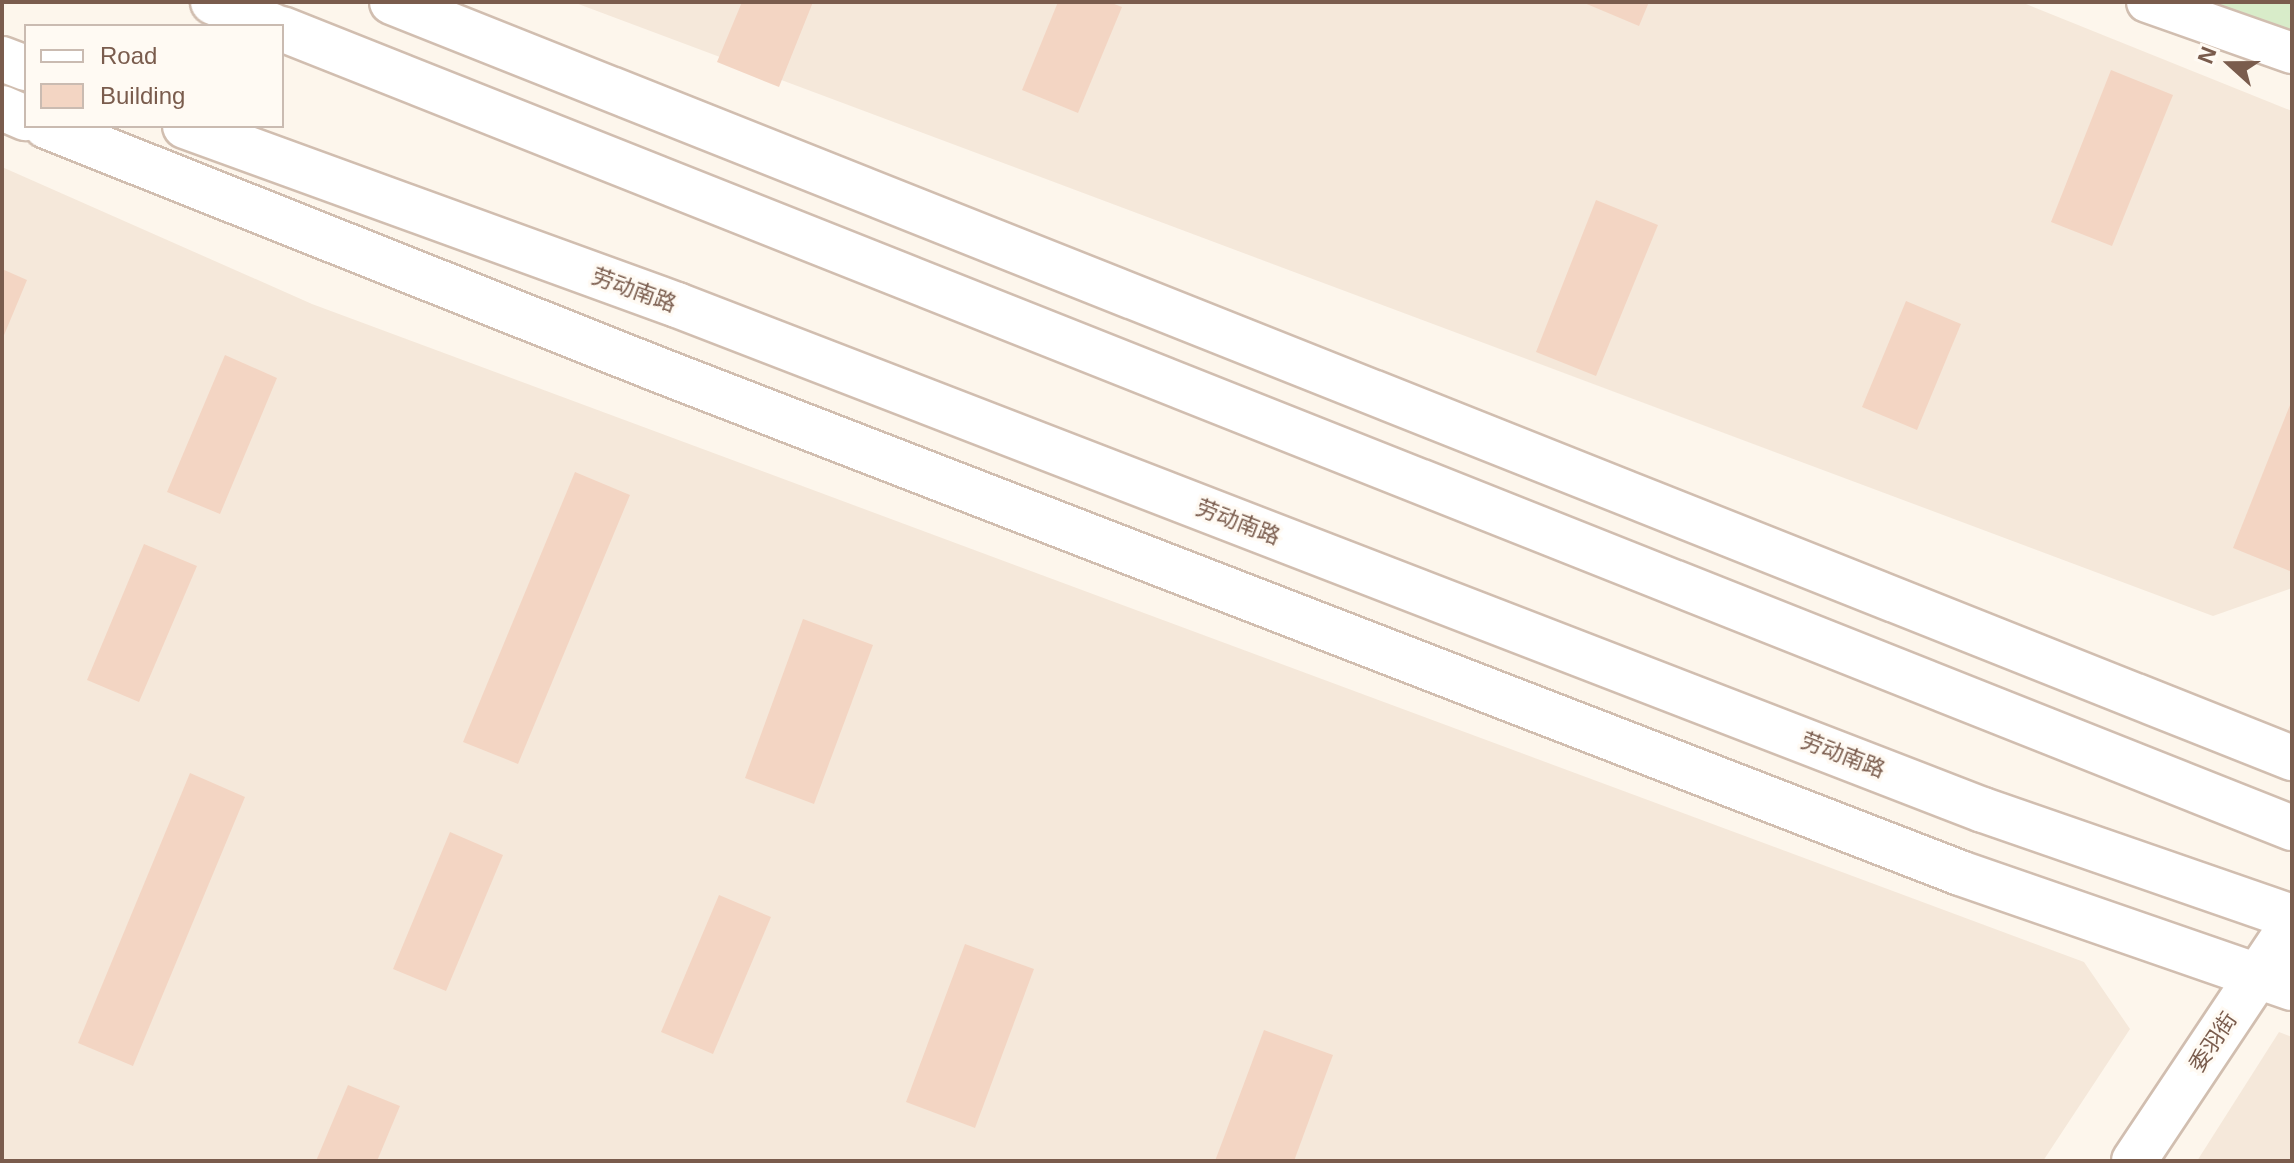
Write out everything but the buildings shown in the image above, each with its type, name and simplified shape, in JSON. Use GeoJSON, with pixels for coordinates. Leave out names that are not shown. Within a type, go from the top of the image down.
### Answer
{"type":"FeatureCollection","features":[{"type":"Feature","properties":{"kind":"street"},"geometry":{"type":"LineString","coordinates":[[213,2],[268,24]]}},
{"type":"Feature","properties":{"kind":"street"},"geometry":{"type":"LineString","coordinates":[[392,2],[2292,758]]}},
{"type":"Feature","properties":{"kind":"street"},"geometry":{"type":"LineString","coordinates":[[2147,2],[2292,53]]}},
{"type":"Feature","properties":{"kind":"street"},"geometry":{"type":"LineString","coordinates":[[284,30],[2292,828]]}},
{"type":"Feature","properties":{"kind":"street"},"geometry":{"type":"LineString","coordinates":[[2,59],[24,67]]}},
{"type":"Feature","properties":{"kind":"street"},"geometry":{"type":"LineString","coordinates":[[2,108],[24,117]]}},
{"type":"Feature","properties":{"kind":"street"},"geometry":{"type":"LineString","coordinates":[[51,128],[654,368],[1960,873],[2275,982]]}},
{"type":"Feature","properties":{"kind":"street","name":"劳动南路"},"geometry":{"type":"LineString","coordinates":[[190,128],[677,305],[1983,810],[2292,917]]}},
{"type":"Feature","properties":{"kind":"street","name":"委羽街"},"geometry":{"type":"LineString","coordinates":[[2134,1161],[2275,982],[2292,924]]}},
{"type":"Feature","properties":{"kind":"shaded area"},"geometry":{"type":"Polygon","coordinates":[[[573,2],[2021,2],[2292,111],[2292,588],[2213,616],[573,2]]]}},
{"type":"Feature","properties":{"kind":"shaded area"},"geometry":{"type":"Polygon","coordinates":[[[2,167],[312,304],[2084,962],[2130,1029],[2043,1161],[2,1161],[2,167]]]}},
{"type":"Feature","properties":{"kind":"shaded area"},"geometry":{"type":"Polygon","coordinates":[[[2279,1032],[2292,1037],[2292,1161],[2197,1161],[2279,1032]]]}},
{"type":"Feature","properties":{"kind":"green space"},"geometry":{"type":"Polygon","coordinates":[[[2147,2],[2292,2],[2292,53],[2147,2]]]}}]}
